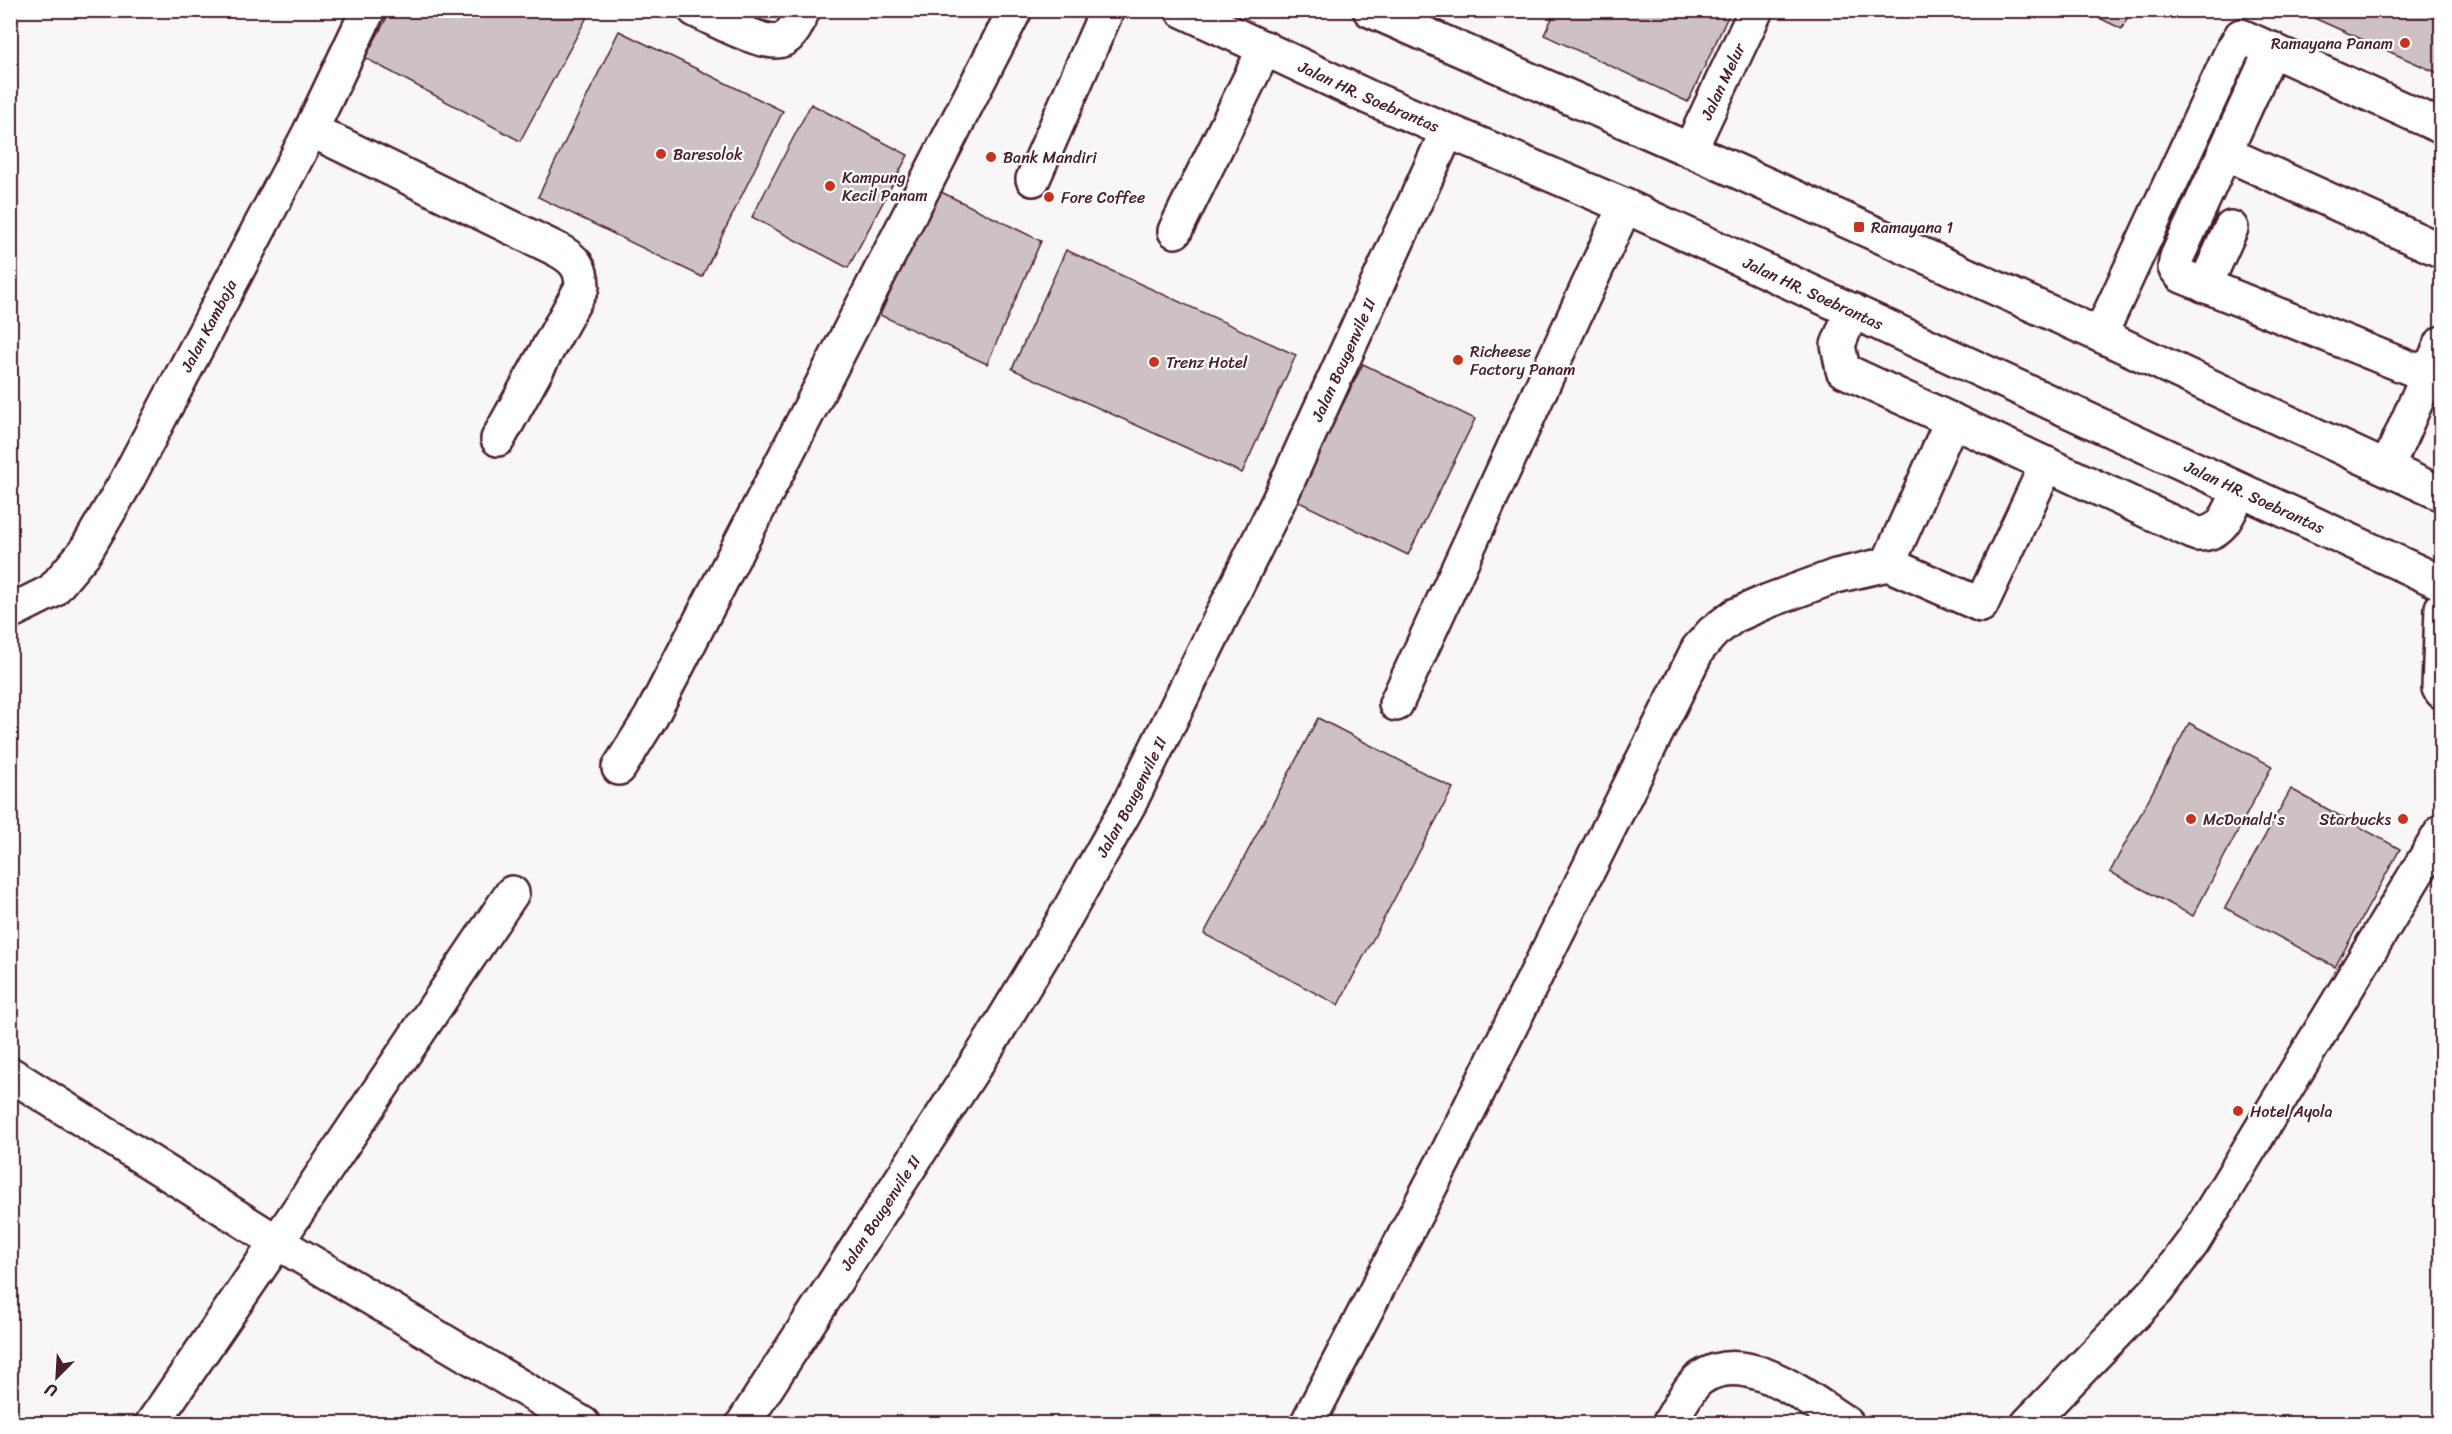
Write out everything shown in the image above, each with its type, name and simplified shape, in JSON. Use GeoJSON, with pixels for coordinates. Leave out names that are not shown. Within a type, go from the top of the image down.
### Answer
{"type":"FeatureCollection","features":[{"type":"Feature","properties":{"kind":"street","name":"Jalan Kamboja"},"geometry":{"type":"LineString","coordinates":[[10,612],[52,591],[85,552],[126,482],[311,130],[368,10]]}},
{"type":"Feature","properties":{"kind":"street"},"geometry":{"type":"LineString","coordinates":[[695,10],[766,41],[781,40],[792,33],[803,10]]}},
{"type":"Feature","properties":{"kind":"street"},"geometry":{"type":"LineString","coordinates":[[619,768],[651,717],[1015,10]]}},
{"type":"Feature","properties":{"kind":"street"},"geometry":{"type":"LineString","coordinates":[[1033,179],[1107,10]]}},
{"type":"Feature","properties":{"kind":"street","name":"Jalan HR. Soebrantas"},"geometry":{"type":"LineString","coordinates":[[1182,10],[1447,132],[1625,206],[2442,583]]}},
{"type":"Feature","properties":{"kind":"street","name":"Jalan Melur"},"geometry":{"type":"LineString","coordinates":[[1690,150],[1756,10]]}},
{"type":"Feature","properties":{"kind":"street"},"geometry":{"type":"LineString","coordinates":[[1389,14],[2100,335],[2442,494]]}},
{"type":"Feature","properties":{"kind":"street"},"geometry":{"type":"LineString","coordinates":[[2100,335],[2237,40],[2241,36],[2442,127]]}},
{"type":"Feature","properties":{"kind":"street"},"geometry":{"type":"LineString","coordinates":[[1175,231],[1264,48]]}},
{"type":"Feature","properties":{"kind":"street"},"geometry":{"type":"LineString","coordinates":[[2272,49],[2177,257],[2175,267],[2182,276],[2205,286],[2412,369],[2422,370],[2437,353]]}},
{"type":"Feature","properties":{"kind":"street"},"geometry":{"type":"LineString","coordinates":[[311,130],[573,259],[582,274],[582,287],[498,439]]}},
{"type":"Feature","properties":{"kind":"street","name":"Jalan Bougenvile II"},"geometry":{"type":"LineString","coordinates":[[743,1424],[991,1041],[1059,930],[1129,804],[1279,500],[1447,132]]}},
{"type":"Feature","properties":{"kind":"street"},"geometry":{"type":"LineString","coordinates":[[2225,153],[2442,251]]}},
{"type":"Feature","properties":{"kind":"street"},"geometry":{"type":"LineString","coordinates":[[1396,704],[1625,206]]}},
{"type":"Feature","properties":{"kind":"street"},"geometry":{"type":"LineString","coordinates":[[2205,286],[2231,228]]}},
{"type":"Feature","properties":{"kind":"street"},"geometry":{"type":"LineString","coordinates":[[1852,310],[1838,345],[1843,370],[2198,534],[2211,534],[2218,529],[2240,490]]}},
{"type":"Feature","properties":{"kind":"street"},"geometry":{"type":"LineString","coordinates":[[2387,468],[2437,353]]}},
{"type":"Feature","properties":{"kind":"street"},"geometry":{"type":"LineString","coordinates":[[1888,564],[1952,420]]}},
{"type":"Feature","properties":{"kind":"street"},"geometry":{"type":"LineString","coordinates":[[1307,1424],[1444,1160],[1698,649],[1713,632],[1734,616],[1836,576],[1888,564],[1981,605],[2047,464]]}},
{"type":"Feature","properties":{"kind":"street"},"geometry":{"type":"LineString","coordinates":[[2442,609],[2439,688],[2442,692]]}},
{"type":"Feature","properties":{"kind":"street"},"geometry":{"type":"LineString","coordinates":[[2028,1424],[2157,1290],[2193,1242],[2442,831]]}},
{"type":"Feature","properties":{"kind":"street"},"geometry":{"type":"LineString","coordinates":[[152,1424],[512,893]]}},
{"type":"Feature","properties":{"kind":"street"},"geometry":{"type":"LineString","coordinates":[[10,1074],[277,1242],[583,1424]]}},
{"type":"Feature","properties":{"kind":"street"},"geometry":{"type":"LineString","coordinates":[[1669,1424],[1699,1378],[1723,1368],[1747,1368],[1779,1382],[1847,1424]]}},
{"type":"Feature","properties":{"kind":"building"},"geometry":{"type":"Polygon","coordinates":[[[391,10],[575,10],[587,17],[520,141],[365,58],[391,10]]]}},
{"type":"Feature","properties":{"kind":"building"},"geometry":{"type":"Polygon","coordinates":[[[1556,10],[1731,10],[1688,102],[1544,35],[1556,10]]]}},
{"type":"Feature","properties":{"kind":"building"},"geometry":{"type":"Polygon","coordinates":[[[2083,10],[2131,10],[2122,29],[2083,10]]]}},
{"type":"Feature","properties":{"kind":"building","name":"Ramayana Panam"},"geometry":{"type":"Polygon","coordinates":[[[2296,10],[2442,10],[2442,75],[2296,10]]]}},
{"type":"Feature","properties":{"kind":"building","name":"Baresolok"},"geometry":{"type":"Polygon","coordinates":[[[619,31],[783,111],[702,277],[538,197],[619,31]]]}},
{"type":"Feature","properties":{"kind":"building","name":"Kampung Kecil Panam"},"geometry":{"type":"Polygon","coordinates":[[[811,104],[908,155],[848,268],[752,217],[811,104]]]}},
{"type":"Feature","properties":{"kind":"building"},"geometry":{"type":"Polygon","coordinates":[[[937,190],[1041,241],[987,364],[880,315],[937,190]]]}},
{"type":"Feature","properties":{"kind":"building","name":"Trenz Hotel"},"geometry":{"type":"Polygon","coordinates":[[[1066,250],[1296,355],[1242,473],[1012,369],[1066,250]]]}},
{"type":"Feature","properties":{"kind":"building"},"geometry":{"type":"Polygon","coordinates":[[[1363,364],[1475,419],[1408,555],[1295,500],[1363,364]]]}},
{"type":"Feature","properties":{"kind":"building"},"geometry":{"type":"Polygon","coordinates":[[[1318,718],[1453,788],[1338,1005],[1204,934],[1318,718]]]}},
{"type":"Feature","properties":{"kind":"building","name":"McDonald's"},"geometry":{"type":"Polygon","coordinates":[[[2189,723],[2272,766],[2193,916],[2110,872],[2189,723]]]}},
{"type":"Feature","properties":{"kind":"building"},"geometry":{"type":"Polygon","coordinates":[[[2291,789],[2400,849],[2335,967],[2225,908],[2291,789]]]}},
{"type":"Feature","properties":{"kind":"place","name":"Ramayana Panam"},"geometry":{"type":"Point","coordinates":[2405,43]}},
{"type":"Feature","properties":{"kind":"place","name":"Baresolok"},"geometry":{"type":"Point","coordinates":[661,154]}},
{"type":"Feature","properties":{"kind":"place","name":"Bank Mandiri"},"geometry":{"type":"Point","coordinates":[991,157]}},
{"type":"Feature","properties":{"kind":"place","name":"Kampung Kecil Panam"},"geometry":{"type":"Point","coordinates":[830,186]}},
{"type":"Feature","properties":{"kind":"place","name":"Fore Coffee"},"geometry":{"type":"Point","coordinates":[1049,197]}},
{"type":"Feature","properties":{"kind":"place","name":"Ramayana 1"},"geometry":{"type":"Point","coordinates":[1859,227]}},
{"type":"Feature","properties":{"kind":"place","name":"Richeese Factory Panam"},"geometry":{"type":"Point","coordinates":[1458,360]}},
{"type":"Feature","properties":{"kind":"place","name":"Trenz Hotel"},"geometry":{"type":"Point","coordinates":[1154,362]}},
{"type":"Feature","properties":{"kind":"place","name":"McDonald's"},"geometry":{"type":"Point","coordinates":[2191,819]}},
{"type":"Feature","properties":{"kind":"place","name":"Starbucks"},"geometry":{"type":"Point","coordinates":[2403,819]}},
{"type":"Feature","properties":{"kind":"place","name":"Hotel Ayola"},"geometry":{"type":"Point","coordinates":[2238,1111]}}]}
